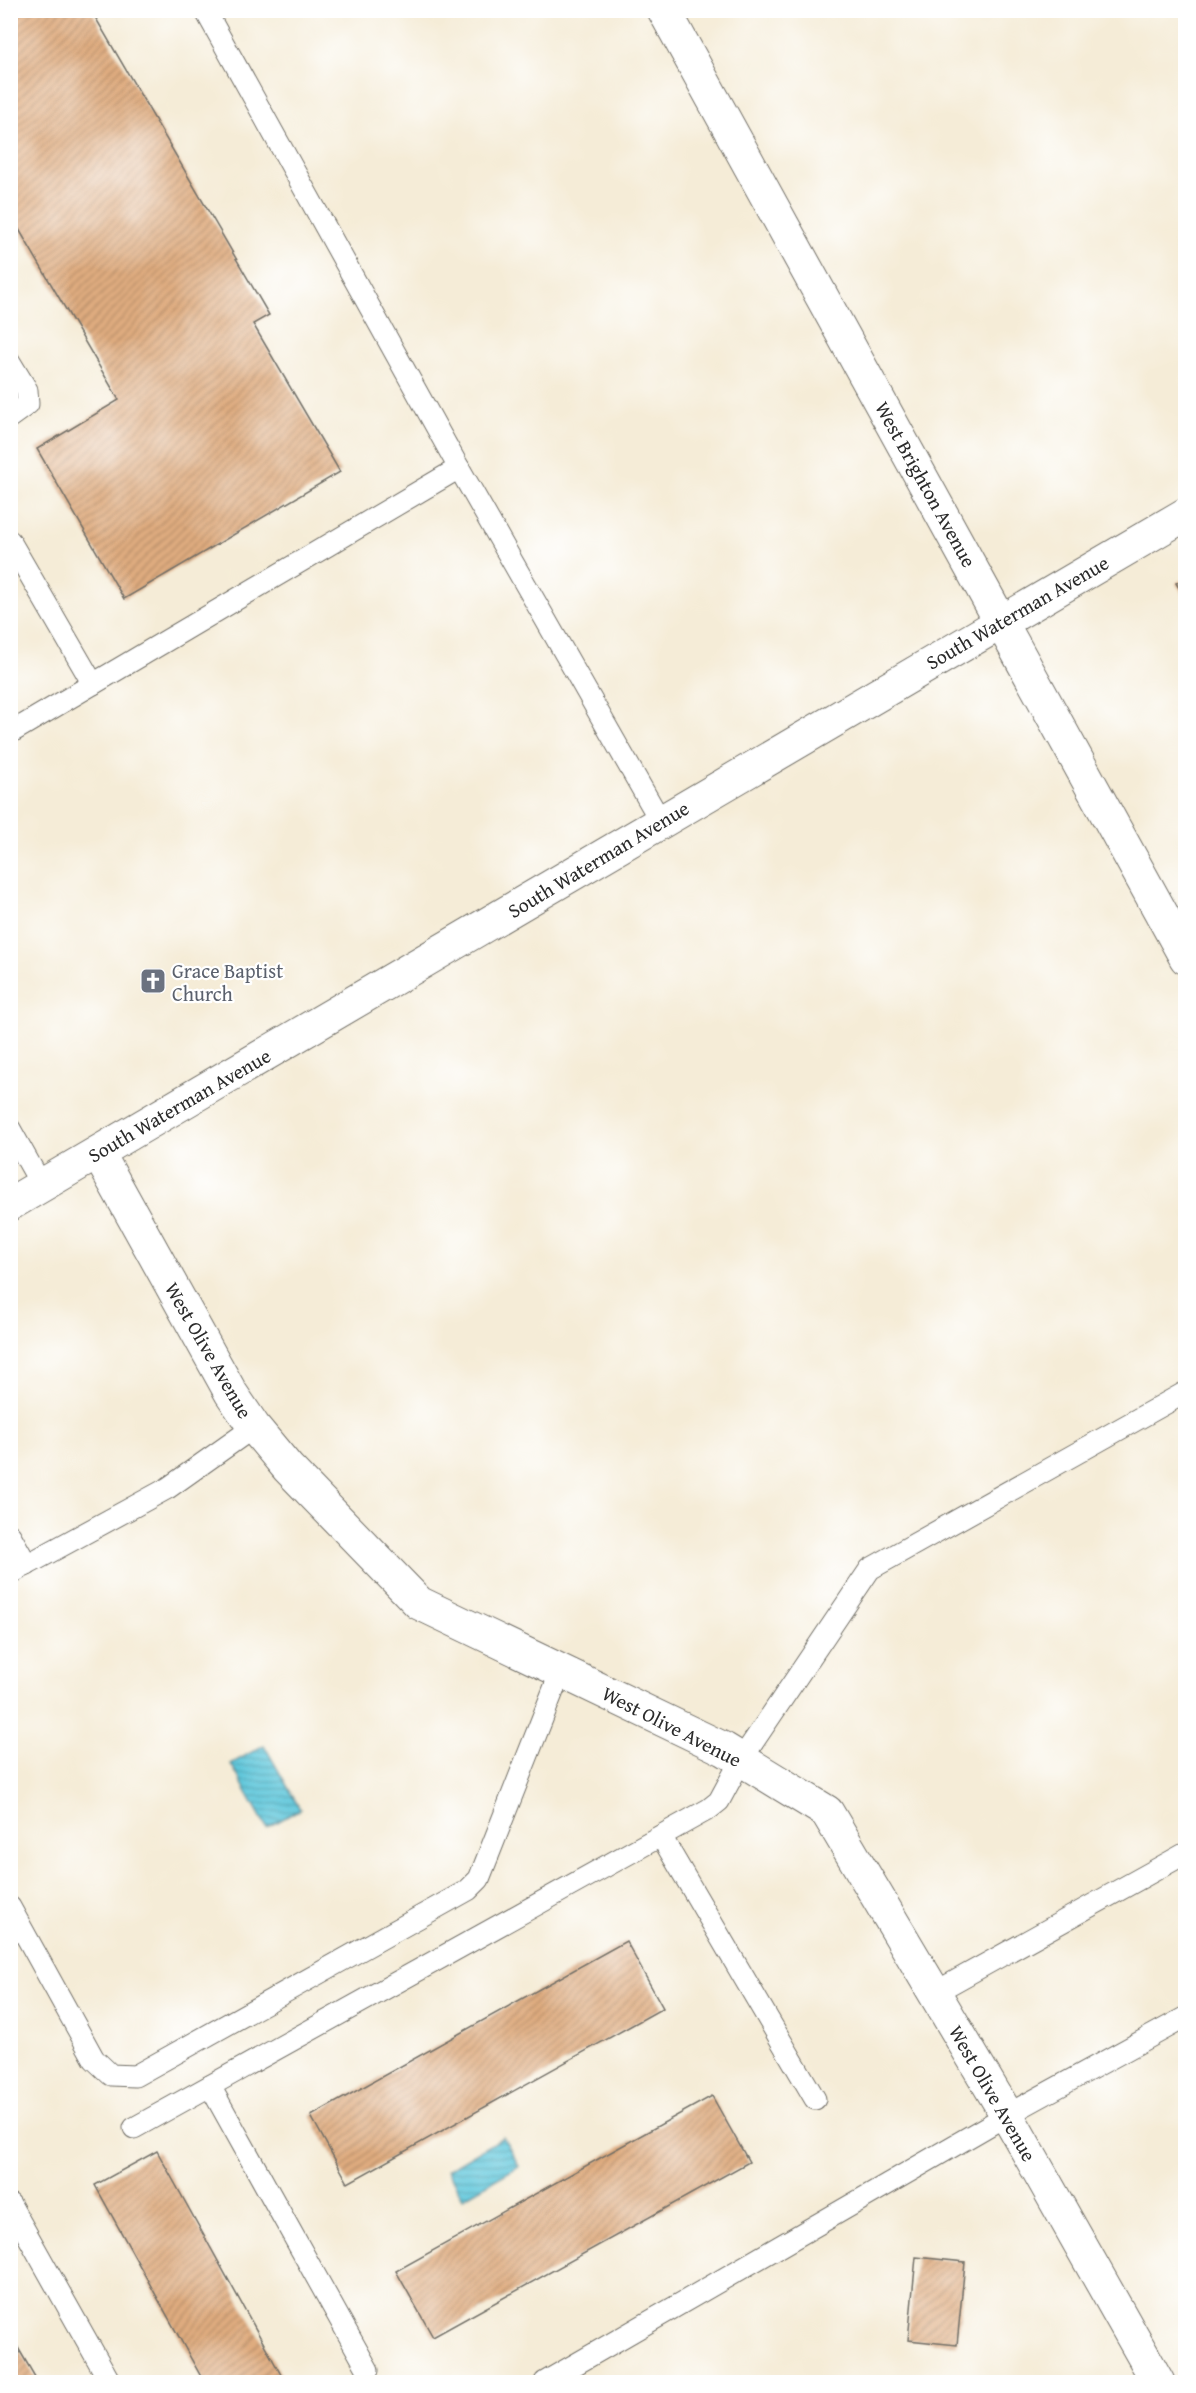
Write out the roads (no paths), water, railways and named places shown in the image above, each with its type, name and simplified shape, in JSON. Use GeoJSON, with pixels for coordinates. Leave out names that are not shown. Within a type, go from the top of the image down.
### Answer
{"type":"FeatureCollection","features":[{"type":"Feature","properties":{"kind":"street","name":"West Brighton Avenue"},"geometry":{"type":"LineString","coordinates":[[664,10],[1185,958]]}},
{"type":"Feature","properties":{"kind":"street","name":"South Waterman Avenue"},"geometry":{"type":"LineString","coordinates":[[10,1204],[1185,514]]}},
{"type":"Feature","properties":{"kind":"street","name":"West Olive Avenue"},"geometry":{"type":"LineString","coordinates":[[98,1153],[231,1393],[254,1427],[288,1468],[419,1603],[724,1749],[827,1812],[1007,2115],[1158,2382]]}},
{"type":"Feature","properties":{"kind":"lane"},"geometry":{"type":"LineString","coordinates":[[205,10],[459,468],[661,822]]}},
{"type":"Feature","properties":{"kind":"lane"},"geometry":{"type":"LineString","coordinates":[[10,362],[27,390],[28,404],[10,417]]}},
{"type":"Feature","properties":{"kind":"lane"},"geometry":{"type":"LineString","coordinates":[[10,733],[459,468]]}},
{"type":"Feature","properties":{"kind":"lane"},"geometry":{"type":"LineString","coordinates":[[10,542],[93,684]]}},
{"type":"Feature","properties":{"kind":"lane"},"geometry":{"type":"LineString","coordinates":[[10,1129],[42,1186]]}},
{"type":"Feature","properties":{"kind":"lane"},"geometry":{"type":"LineString","coordinates":[[134,2128],[708,1809],[719,1801],[741,1760],[870,1569],[1185,1392]]}},
{"type":"Feature","properties":{"kind":"lane"},"geometry":{"type":"LineString","coordinates":[[10,1535],[19,1570],[168,1488],[254,1427]]}},
{"type":"Feature","properties":{"kind":"lane"},"geometry":{"type":"LineString","coordinates":[[10,1906],[94,2059],[111,2075],[135,2076],[468,1890],[479,1879],[561,1671]]}},
{"type":"Feature","properties":{"kind":"lane"},"geometry":{"type":"LineString","coordinates":[[661,1836],[815,2099]]}},
{"type":"Feature","properties":{"kind":"lane"},"geometry":{"type":"LineString","coordinates":[[934,1993],[1185,1853]]}},
{"type":"Feature","properties":{"kind":"lane"},"geometry":{"type":"LineString","coordinates":[[545,2382],[1007,2115],[1185,2017]]}},
{"type":"Feature","properties":{"kind":"lane"},"geometry":{"type":"LineString","coordinates":[[210,2086],[368,2370]]}},
{"type":"Feature","properties":{"kind":"lane"},"geometry":{"type":"LineString","coordinates":[[10,2204],[110,2382]]}},
{"type":"Feature","properties":{"kind":"water"},"geometry":{"type":"Polygon","coordinates":[[[264,1745],[300,1809],[267,1828],[231,1764],[264,1745]]]}},
{"type":"Feature","properties":{"kind":"water"},"geometry":{"type":"Polygon","coordinates":[[[503,2137],[519,2166],[463,2198],[447,2170],[503,2137]]]}},
{"type":"Feature","properties":{"kind":"place","name":"Grace Baptist Church"},"geometry":{"type":"Point","coordinates":[153,981]}}]}
